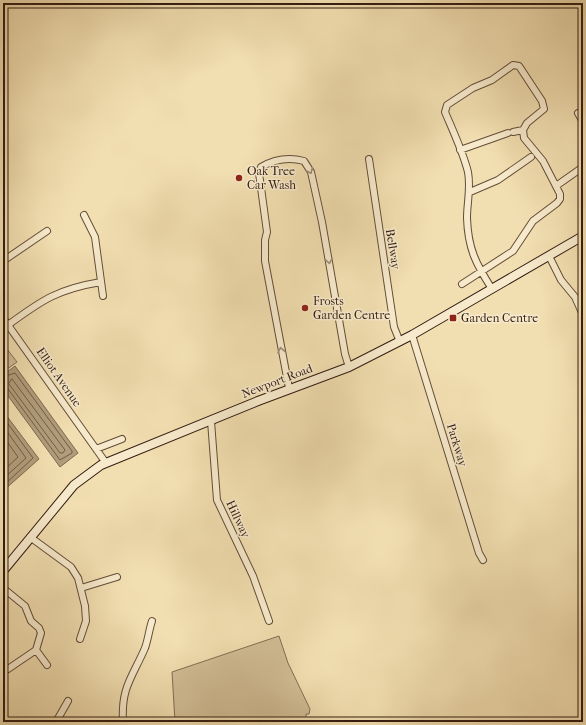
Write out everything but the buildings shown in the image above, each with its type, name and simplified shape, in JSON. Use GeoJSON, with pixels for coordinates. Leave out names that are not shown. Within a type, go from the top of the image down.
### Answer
{"type":"FeatureCollection","features":[{"type":"Feature","properties":{"kind":"street"},"geometry":{"type":"LineString","coordinates":[[462,284],[482,272],[513,251],[533,221],[558,202],[560,195],[543,161],[524,138],[523,130],[527,123],[544,109],[542,101],[519,66],[513,66],[492,80],[474,88],[447,105],[445,112],[468,172],[470,192],[467,218],[474,260],[482,272],[492,289]]}},
{"type":"Feature","properties":{"kind":"street"},"geometry":{"type":"LineString","coordinates":[[578,113],[583,122]]}},
{"type":"Feature","properties":{"kind":"street"},"geometry":{"type":"LineString","coordinates":[[460,150],[510,132],[523,130]]}},
{"type":"Feature","properties":{"kind":"street"},"geometry":{"type":"LineString","coordinates":[[470,192],[498,180],[531,157]]}},
{"type":"Feature","properties":{"kind":"street"},"geometry":{"type":"LineString","coordinates":[[289,388],[265,261],[265,240],[267,232],[259,173],[261,167],[269,162],[292,158],[304,161],[311,172],[322,222],[345,354],[349,367]]}},
{"type":"Feature","properties":{"kind":"street","name":"Bellway"},"geometry":{"type":"LineString","coordinates":[[369,159],[394,327],[400,342]]}},
{"type":"Feature","properties":{"kind":"street"},"geometry":{"type":"LineString","coordinates":[[556,186],[583,167]]}},
{"type":"Feature","properties":{"kind":"street"},"geometry":{"type":"LineString","coordinates":[[84,215],[95,237],[103,296]]}},
{"type":"Feature","properties":{"kind":"street"},"geometry":{"type":"LineString","coordinates":[[3,261],[47,231]]}},
{"type":"Feature","properties":{"kind":"street","name":"Newport Road"},"geometry":{"type":"LineString","coordinates":[[3,571],[74,485],[106,463],[289,388],[349,367],[400,342],[583,236]]}},
{"type":"Feature","properties":{"kind":"street"},"geometry":{"type":"LineString","coordinates":[[549,256],[561,280],[575,297],[583,315]]}},
{"type":"Feature","properties":{"kind":"street"},"geometry":{"type":"LineString","coordinates":[[8,325],[42,300],[74,286],[101,282]]}},
{"type":"Feature","properties":{"kind":"street","name":"Elliot Avenue"},"geometry":{"type":"LineString","coordinates":[[3,318],[106,463]]}},
{"type":"Feature","properties":{"kind":"street","name":"Parkway"},"geometry":{"type":"LineString","coordinates":[[412,335],[479,553],[483,560]]}},
{"type":"Feature","properties":{"kind":"street","name":"Hillway"},"geometry":{"type":"LineString","coordinates":[[211,421],[217,500],[253,576],[269,621]]}},
{"type":"Feature","properties":{"kind":"street"},"geometry":{"type":"LineString","coordinates":[[96,449],[122,440]]}},
{"type":"Feature","properties":{"kind":"street"},"geometry":{"type":"LineString","coordinates":[[30,537],[71,567],[78,578],[85,606],[86,621],[80,638]]}},
{"type":"Feature","properties":{"kind":"street"},"geometry":{"type":"LineString","coordinates":[[81,588],[117,577]]}},
{"type":"Feature","properties":{"kind":"street"},"geometry":{"type":"LineString","coordinates":[[3,588],[25,606],[31,620],[39,628],[41,633],[36,650],[8,669],[3,670]]}},
{"type":"Feature","properties":{"kind":"street"},"geometry":{"type":"LineString","coordinates":[[123,722],[122,708],[125,689],[145,648],[152,621]]}},
{"type":"Feature","properties":{"kind":"street"},"geometry":{"type":"LineString","coordinates":[[36,650],[47,665]]}},
{"type":"Feature","properties":{"kind":"street"},"geometry":{"type":"LineString","coordinates":[[56,722],[68,701]]}},
{"type":"Feature","properties":{"kind":"shaded area"},"geometry":{"type":"Polygon","coordinates":[[[3,344],[17,362],[3,372],[3,344]]]}},
{"type":"Feature","properties":{"kind":"shaded area"},"geometry":{"type":"Polygon","coordinates":[[[279,636],[288,663],[310,709],[309,714],[306,714],[306,722],[175,722],[172,672],[279,636]]]}},
{"type":"Feature","properties":{"kind":"water"},"geometry":{"type":"Polygon","coordinates":[[[15,366],[78,453],[60,467],[3,389],[3,375],[15,366]]]}},
{"type":"Feature","properties":{"kind":"water"},"geometry":{"type":"Polygon","coordinates":[[[3,411],[39,459],[3,491],[3,411]]]}},
{"type":"Feature","properties":{"kind":"place","name":"Oak Tree Car Wash"},"geometry":{"type":"Point","coordinates":[239,178]}},
{"type":"Feature","properties":{"kind":"place","name":"Frosts Garden Centre"},"geometry":{"type":"Point","coordinates":[305,308]}},
{"type":"Feature","properties":{"kind":"place","name":"Garden Centre"},"geometry":{"type":"Point","coordinates":[453,318]}}]}
